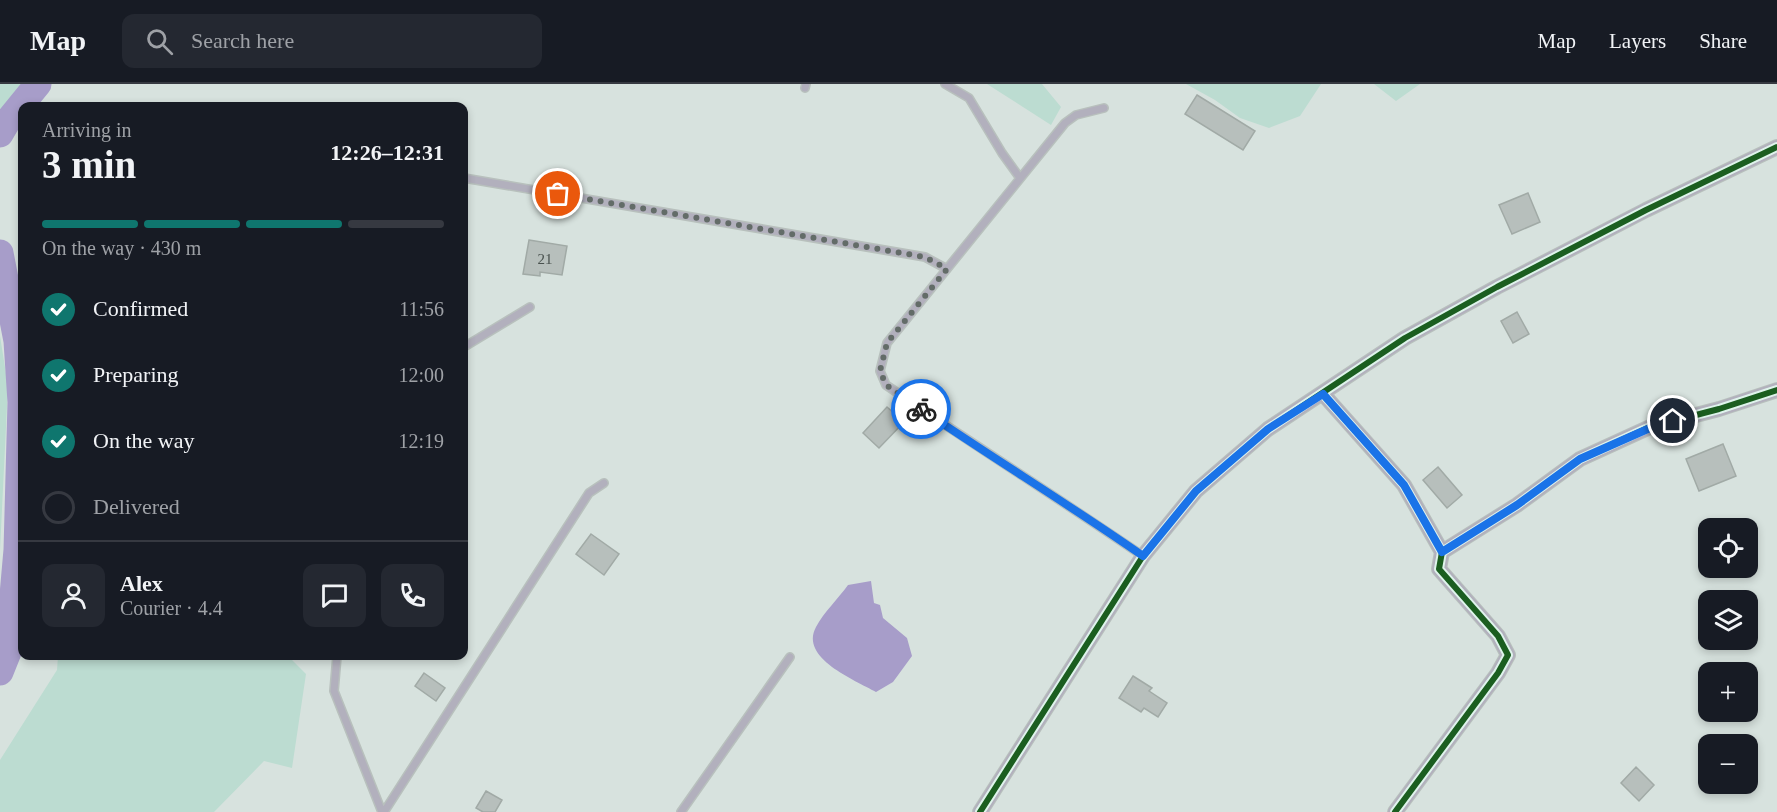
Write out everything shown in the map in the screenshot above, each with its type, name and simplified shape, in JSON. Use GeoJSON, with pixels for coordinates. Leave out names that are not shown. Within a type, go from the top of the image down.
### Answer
{"type":"FeatureCollection","features":[{"type":"Feature","properties":{"kind":"street"},"geometry":{"type":"LineString","coordinates":[[980,812],[1143,556],[1196,491],[1268,429],[1404,338],[1497,286],[1646,210],[1777,147]]}},
{"type":"Feature","properties":{"kind":"street"},"geometry":{"type":"LineString","coordinates":[[1442,552],[1517,505],[1580,459],[1650,428],[1777,390]]}},
{"type":"Feature","properties":{"kind":"street"},"geometry":{"type":"LineString","coordinates":[[1323,394],[1404,485],[1442,552],[1439,569],[1498,636],[1508,655],[1498,673],[1395,812]]}},
{"type":"Feature","properties":{"kind":"lane"},"geometry":{"type":"LineString","coordinates":[[945,84],[969,98],[1020,178]]}},
{"type":"Feature","properties":{"kind":"lane"},"geometry":{"type":"LineString","coordinates":[[1104,108],[1076,115],[1065,123],[887,343],[880,371],[886,385],[993,458],[1060,498],[1143,556]]}},
{"type":"Feature","properties":{"kind":"lane"},"geometry":{"type":"LineString","coordinates":[[468,179],[925,257],[947,269]]}},
{"type":"Feature","properties":{"kind":"lane"},"geometry":{"type":"LineString","coordinates":[[468,345],[530,307]]}},
{"type":"Feature","properties":{"kind":"lane"},"geometry":{"type":"LineString","coordinates":[[383,812],[588,493],[604,483]]}},
{"type":"Feature","properties":{"kind":"lane"},"geometry":{"type":"LineString","coordinates":[[681,812],[790,657]]}},
{"type":"Feature","properties":{"kind":"lane"},"geometry":{"type":"LineString","coordinates":[[337,660],[334,691],[383,812]]}},
{"type":"Feature","properties":{"kind":"green space"},"geometry":{"type":"Polygon","coordinates":[[[0,84],[28,84],[0,117],[0,84]]]}},
{"type":"Feature","properties":{"kind":"green space"},"geometry":{"type":"Polygon","coordinates":[[[987,84],[1042,84],[1061,107],[1051,125],[987,84]]]}},
{"type":"Feature","properties":{"kind":"green space"},"geometry":{"type":"Polygon","coordinates":[[[1186,84],[1321,84],[1300,116],[1269,128],[1240,118],[1215,100],[1186,84]]]}},
{"type":"Feature","properties":{"kind":"green space"},"geometry":{"type":"Polygon","coordinates":[[[1374,84],[1420,84],[1396,101],[1374,84]]]}},
{"type":"Feature","properties":{"kind":"green space"},"geometry":{"type":"Polygon","coordinates":[[[0,336],[8,386],[0,550],[0,336]]]}},
{"type":"Feature","properties":{"kind":"green space"},"geometry":{"type":"Polygon","coordinates":[[[58,660],[292,660],[306,674],[292,768],[264,761],[214,812],[0,812],[0,760],[57,670],[58,660]]]}},
{"type":"Feature","properties":{"kind":"shaded area"},"geometry":{"type":"Polygon","coordinates":[[[871,581],[874,603],[880,605],[883,618],[907,638],[912,656],[893,682],[876,692],[832,667],[815,649],[813,638],[819,621],[848,585],[871,581]]]}},
{"type":"Feature","properties":{"kind":"building"},"geometry":{"type":"Polygon","coordinates":[[[1197,95],[1255,131],[1243,150],[1185,114],[1197,95]]]}},
{"type":"Feature","properties":{"kind":"building"},"geometry":{"type":"Polygon","coordinates":[[[1528,193],[1540,222],[1512,234],[1499,205],[1528,193]]]}},
{"type":"Feature","properties":{"kind":"building"},"geometry":{"type":"Polygon","coordinates":[[[529,240],[567,246],[562,275],[540,272],[540,276],[523,274],[529,240]]]}},
{"type":"Feature","properties":{"kind":"building"},"geometry":{"type":"Polygon","coordinates":[[[1517,312],[1529,334],[1513,343],[1501,321],[1517,312]]]}},
{"type":"Feature","properties":{"kind":"building"},"geometry":{"type":"Polygon","coordinates":[[[887,407],[904,422],[879,448],[863,433],[887,407]]]}},
{"type":"Feature","properties":{"kind":"building"},"geometry":{"type":"Polygon","coordinates":[[[1723,444],[1736,476],[1699,491],[1686,459],[1723,444]]]}},
{"type":"Feature","properties":{"kind":"building"},"geometry":{"type":"Polygon","coordinates":[[[1438,467],[1462,495],[1447,508],[1423,480],[1438,467]]]}},
{"type":"Feature","properties":{"kind":"building"},"geometry":{"type":"Polygon","coordinates":[[[591,534],[619,554],[604,575],[576,554],[591,534]]]}},
{"type":"Feature","properties":{"kind":"building"},"geometry":{"type":"Polygon","coordinates":[[[424,673],[445,688],[436,701],[415,686],[424,673]]]}},
{"type":"Feature","properties":{"kind":"building"},"geometry":{"type":"Polygon","coordinates":[[[1133,676],[1152,688],[1149,691],[1167,703],[1158,717],[1144,708],[1141,712],[1119,698],[1133,676]]]}},
{"type":"Feature","properties":{"kind":"building"},"geometry":{"type":"Polygon","coordinates":[[[1636,767],[1654,785],[1639,801],[1621,783],[1636,767]]]}},
{"type":"Feature","properties":{"kind":"building"},"geometry":{"type":"Polygon","coordinates":[[[486,791],[502,800],[495,812],[483,812],[476,808],[486,791]]]}},
{"type":"Feature","properties":{"kind":"waterway"},"geometry":{"type":"LineString","coordinates":[[23,102],[38,84]]}},
{"type":"Feature","properties":{"kind":"waterway"},"geometry":{"type":"LineString","coordinates":[[0,134],[18,109]]}},
{"type":"Feature","properties":{"kind":"waterway"},"geometry":{"type":"LineString","coordinates":[[0,253],[18,356]]}},
{"type":"Feature","properties":{"kind":"waterway"},"geometry":{"type":"LineString","coordinates":[[0,672],[8,652],[18,513]]}},
{"type":"Feature","properties":{"kind":"cycle path"},"geometry":{"type":"LineString","coordinates":[[980,812],[1143,556],[1196,491],[1268,429],[1405,338],[1497,287],[1646,210],[1777,147]]}},
{"type":"Feature","properties":{"kind":"cycle path"},"geometry":{"type":"LineString","coordinates":[[1442,552],[1517,505],[1580,459],[1650,427],[1719,409],[1777,390]]}},
{"type":"Feature","properties":{"kind":"cycle path"},"geometry":{"type":"LineString","coordinates":[[1323,394],[1404,485],[1442,552],[1439,569],[1498,636],[1508,655],[1498,673],[1395,812]]}},
{"type":"Feature","properties":{"kind":"way so far"},"geometry":{"type":"LineString","coordinates":[[558,194],[925,257],[947,269],[887,343],[880,371],[886,385],[921,409]]}},
{"type":"Feature","properties":{"kind":"route"},"geometry":{"type":"LineString","coordinates":[[921,409],[993,458],[1060,498],[1143,556],[1196,491],[1268,429],[1323,394],[1404,485],[1442,552],[1517,505],[1580,459],[1650,428],[1673,421]]}}]}
